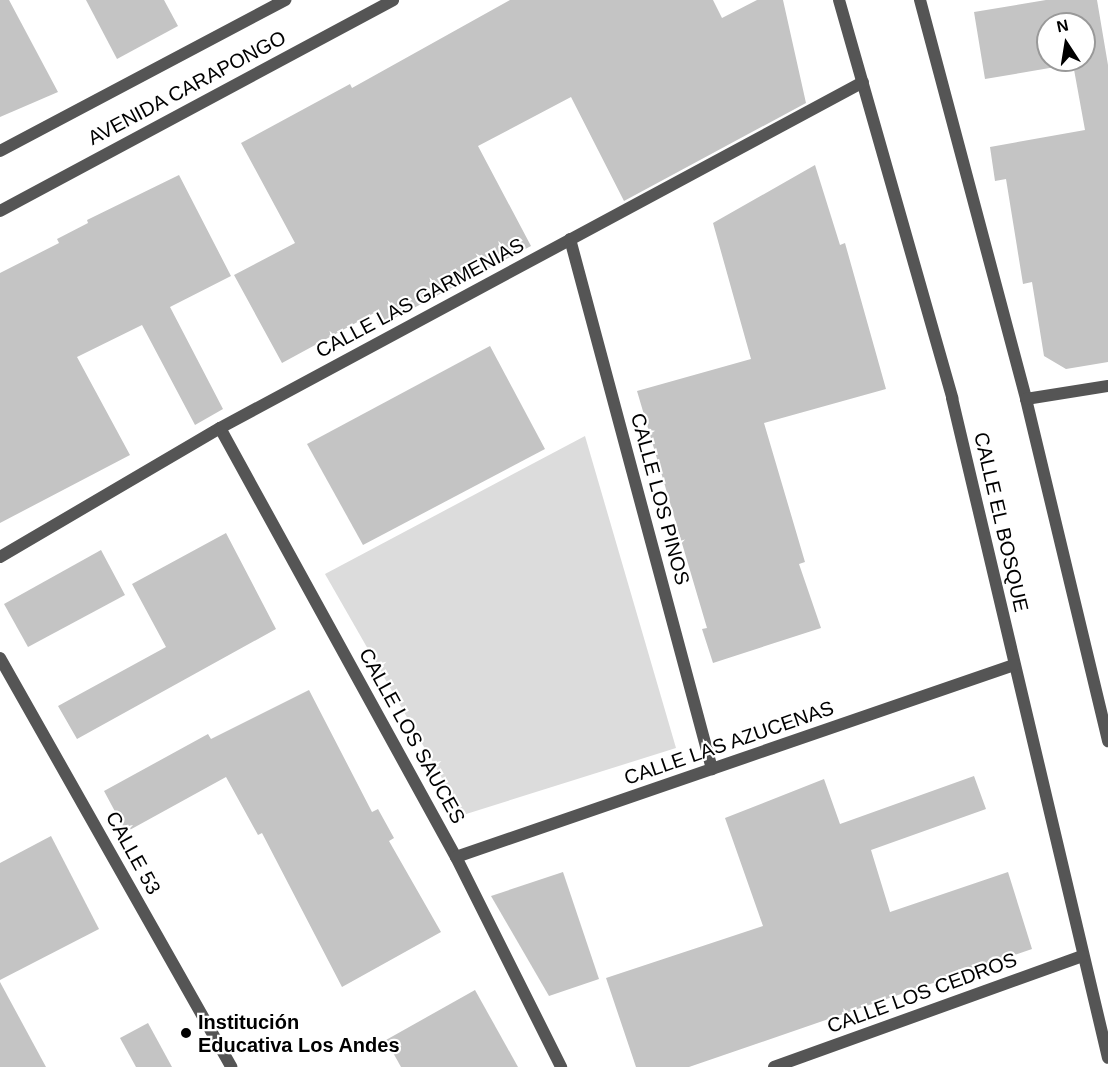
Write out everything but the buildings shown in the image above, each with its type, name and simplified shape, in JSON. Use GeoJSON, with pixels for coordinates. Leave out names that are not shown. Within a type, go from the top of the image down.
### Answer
{"type":"FeatureCollection","features":[{"type":"Feature","properties":{"kind":"street","name":"AVENIDA CARAPONGO"},"geometry":{"type":"LineString","coordinates":[[0,151],[285,0]]}},
{"type":"Feature","properties":{"kind":"street","name":"AVENIDA CARAPONGO"},"geometry":{"type":"LineString","coordinates":[[0,211],[393,0]]}},
{"type":"Feature","properties":{"kind":"street","name":"CALLE EL BOSQUE"},"geometry":{"type":"LineString","coordinates":[[839,0],[952,398],[1082,956],[1108,1058]]}},
{"type":"Feature","properties":{"kind":"street"},"geometry":{"type":"LineString","coordinates":[[920,0],[1026,399],[1108,741]]}},
{"type":"Feature","properties":{"kind":"street","name":"CALLE LAS GARMENIAS"},"geometry":{"type":"LineString","coordinates":[[0,557],[220,428],[863,82]]}},
{"type":"Feature","properties":{"kind":"street","name":"CALLE LOS PINOS"},"geometry":{"type":"LineString","coordinates":[[570,239],[712,769]]}},
{"type":"Feature","properties":{"kind":"street"},"geometry":{"type":"LineString","coordinates":[[1026,399],[1108,386]]}},
{"type":"Feature","properties":{"kind":"street","name":"CALLE LOS SAUCES"},"geometry":{"type":"LineString","coordinates":[[220,428],[456,857],[561,1067]]}},
{"type":"Feature","properties":{"kind":"street","name":"CALLE 53"},"geometry":{"type":"LineString","coordinates":[[0,658],[231,1067]]}},
{"type":"Feature","properties":{"kind":"street","name":"CALLE LAS AZUCENAS"},"geometry":{"type":"LineString","coordinates":[[456,857],[1014,665]]}},
{"type":"Feature","properties":{"kind":"street","name":"CALLE LOS CEDROS"},"geometry":{"type":"LineString","coordinates":[[774,1067],[1082,956]]}},
{"type":"Feature","properties":{"kind":"shaded area"},"geometry":{"type":"Polygon","coordinates":[[[585,436],[676,748],[463,815],[325,574],[585,436]]]}},
{"type":"Feature","properties":{"kind":"place","name":"Institución Educativa Los Andes"},"geometry":{"type":"Point","coordinates":[186,1033]}}]}
